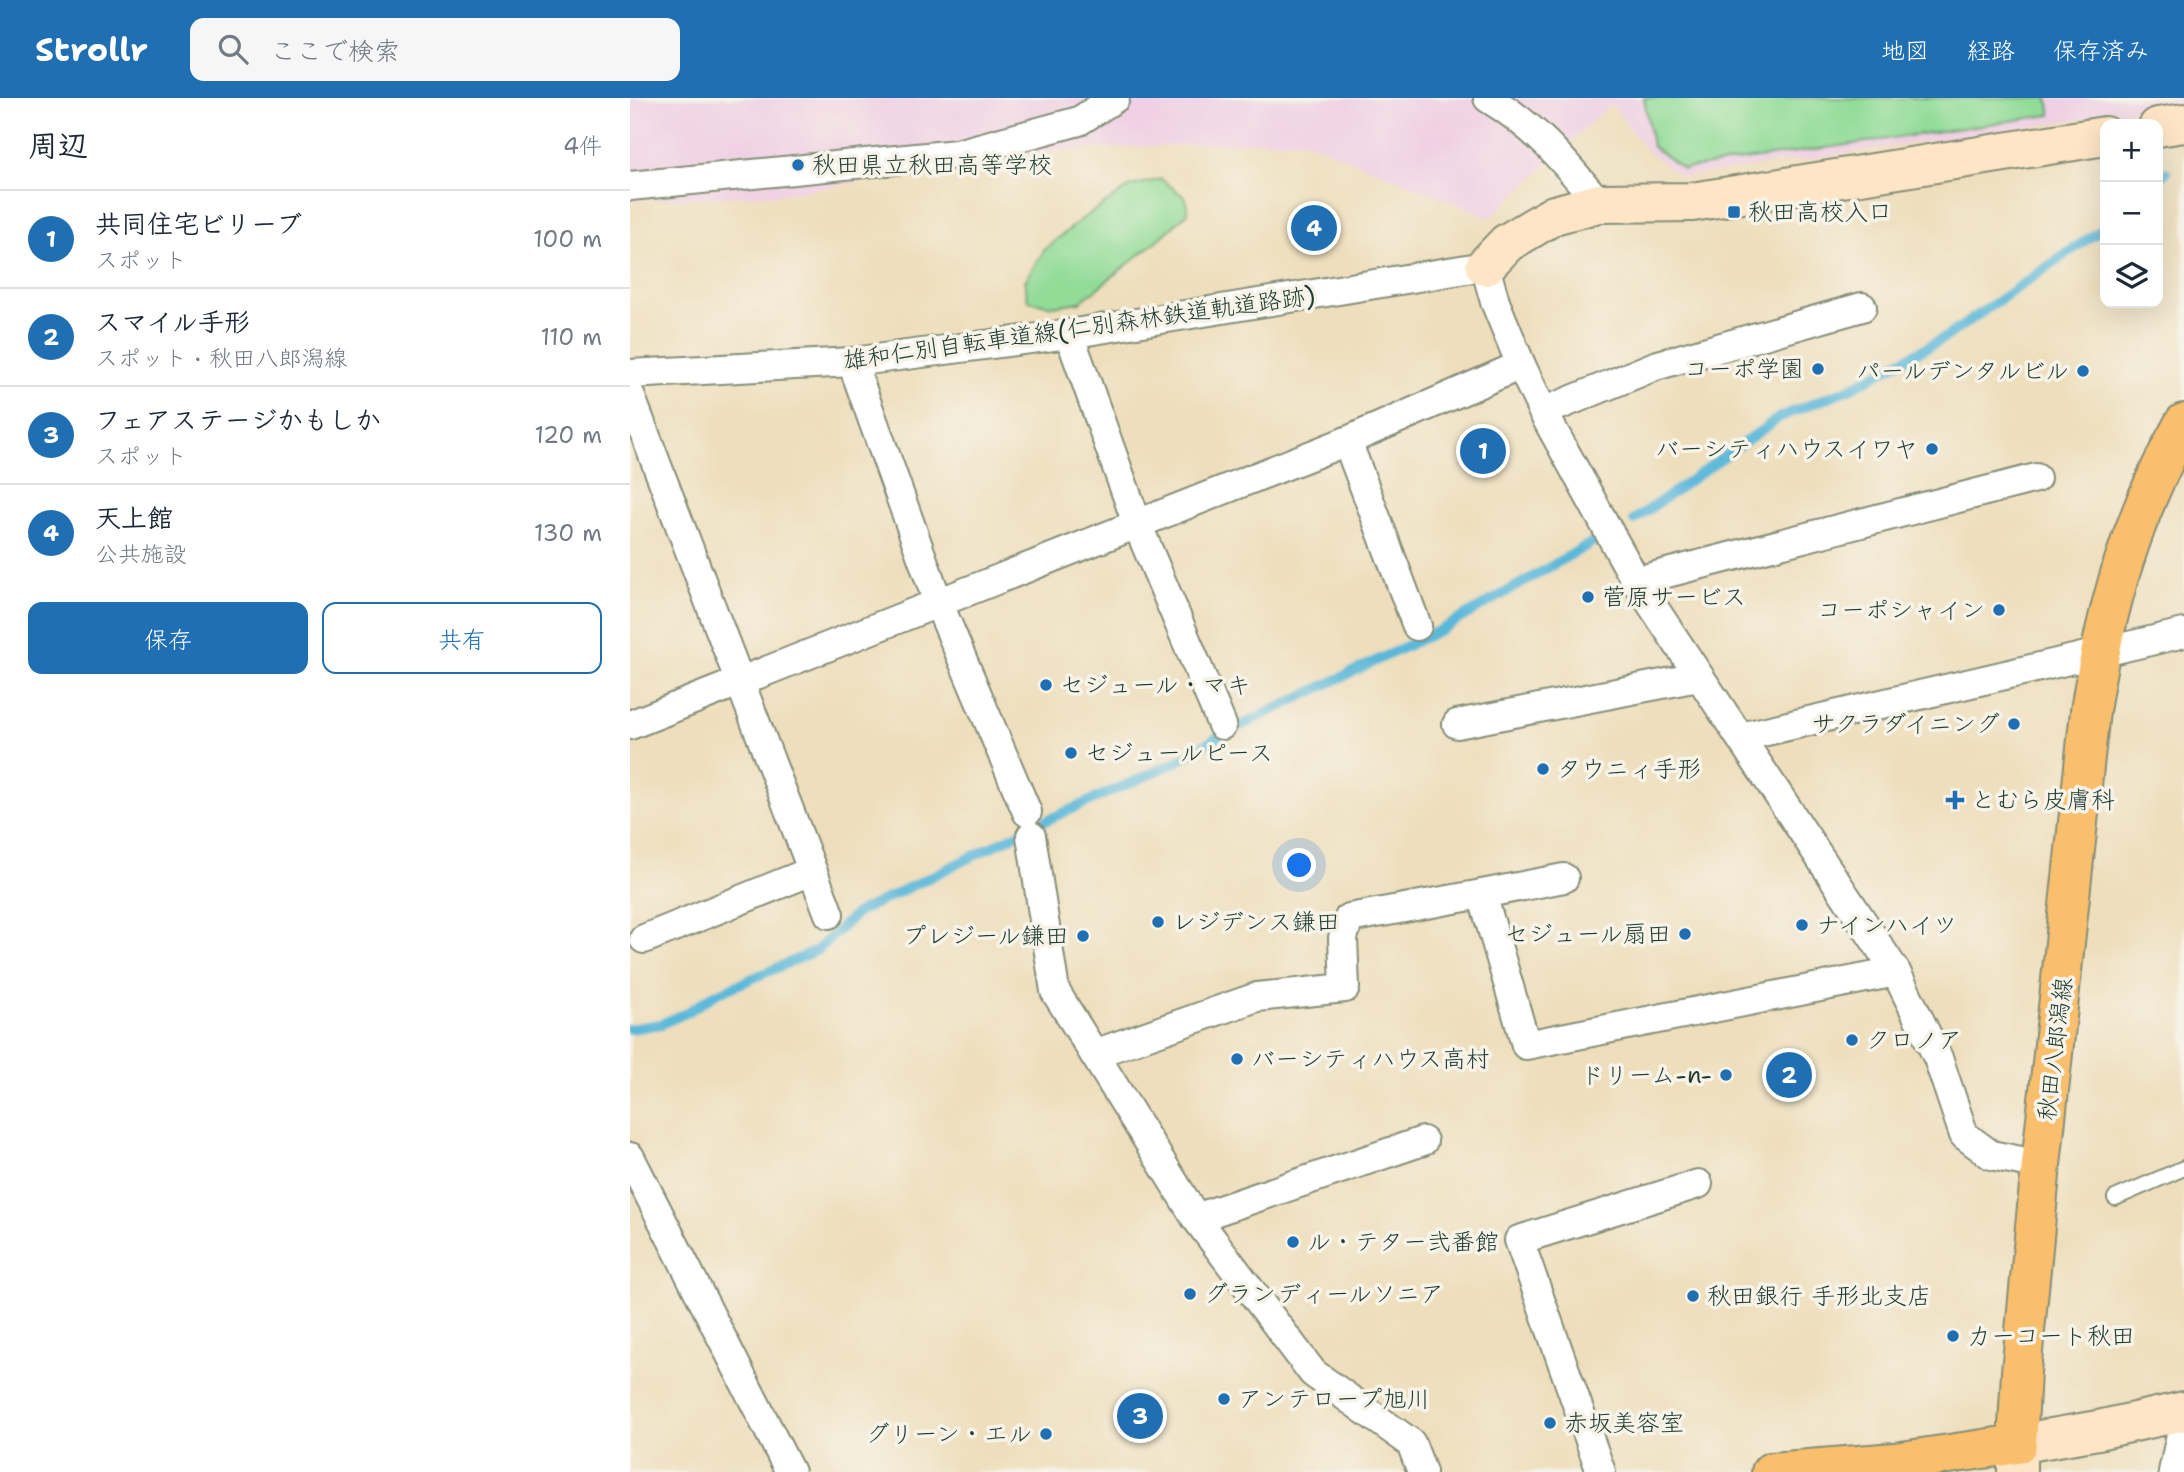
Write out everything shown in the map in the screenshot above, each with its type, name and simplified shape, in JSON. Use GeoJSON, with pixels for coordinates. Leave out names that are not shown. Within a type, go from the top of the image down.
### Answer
{"type":"FeatureCollection","features":[{"type":"Feature","properties":{"kind":"main road","name":"秋田八郎潟線"},"geometry":{"type":"LineString","coordinates":[[2017,1458],[2021,1372],[2041,1165],[2090,711],[2099,652],[2115,587],[2133,531],[2184,423]]}},
{"type":"Feature","properties":{"kind":"main road"},"geometry":{"type":"LineString","coordinates":[[1771,1472],[1895,1462],[2017,1458]]}},
{"type":"Feature","properties":{"kind":"street"},"geometry":{"type":"LineString","coordinates":[[630,186],[957,154],[1079,121],[1115,98]]}},
{"type":"Feature","properties":{"kind":"street"},"geometry":{"type":"LineString","coordinates":[[1488,98],[1515,114],[1548,142],[1599,202]]}},
{"type":"Feature","properties":{"kind":"street"},"geometry":{"type":"LineString","coordinates":[[2163,126],[2184,123]]}},
{"type":"Feature","properties":{"kind":"street"},"geometry":{"type":"LineString","coordinates":[[2041,1165],[1991,1155],[1964,1135],[1938,1058],[1896,972],[1636,581],[1521,365],[1495,302],[1485,266],[1507,243],[1554,215],[1599,202],[1692,202],[2100,137]]}},
{"type":"Feature","properties":{"kind":"street","name":"雄和仁別自転車道線(仁別森林鉄道軌道路跡)"},"geometry":{"type":"LineString","coordinates":[[630,374],[852,362],[1069,334],[1485,266]]}},
{"type":"Feature","properties":{"kind":"street"},"geometry":{"type":"LineString","coordinates":[[1544,411],[1655,366],[1862,307]]}},
{"type":"Feature","properties":{"kind":"street"},"geometry":{"type":"LineString","coordinates":[[1069,334],[1138,526],[1222,725]]}},
{"type":"Feature","properties":{"kind":"street"},"geometry":{"type":"LineString","coordinates":[[852,362],[939,602],[1029,824],[1055,991],[1196,1217],[1313,1373],[1411,1443],[1422,1472]]}},
{"type":"Feature","properties":{"kind":"street"},"geometry":{"type":"LineString","coordinates":[[630,725],[1138,526],[1348,441],[1521,365]]}},
{"type":"Feature","properties":{"kind":"street"},"geometry":{"type":"LineString","coordinates":[[630,395],[829,914]]}},
{"type":"Feature","properties":{"kind":"street"},"geometry":{"type":"LineString","coordinates":[[1348,441],[1417,626]]}},
{"type":"Feature","properties":{"kind":"street"},"geometry":{"type":"LineString","coordinates":[[1636,581],[2036,478]]}},
{"type":"Feature","properties":{"kind":"street"},"geometry":{"type":"LineString","coordinates":[[1741,737],[2184,633]]}},
{"type":"Feature","properties":{"kind":"street"},"geometry":{"type":"LineString","coordinates":[[1457,724],[1698,677]]}},
{"type":"Feature","properties":{"kind":"street"},"geometry":{"type":"LineString","coordinates":[[644,939],[812,872]]}},
{"type":"Feature","properties":{"kind":"street"},"geometry":{"type":"LineString","coordinates":[[1094,1054],[1256,997],[1345,988],[1343,938],[1349,918],[1564,878]]}},
{"type":"Feature","properties":{"kind":"street"},"geometry":{"type":"LineString","coordinates":[[1482,894],[1526,1045],[1896,972]]}},
{"type":"Feature","properties":{"kind":"street"},"geometry":{"type":"LineString","coordinates":[[1196,1217],[1423,1141]]}},
{"type":"Feature","properties":{"kind":"street"},"geometry":{"type":"LineString","coordinates":[[630,1157],[790,1472]]}},
{"type":"Feature","properties":{"kind":"street"},"geometry":{"type":"LineString","coordinates":[[1601,1472],[1519,1240],[1698,1184]]}},
{"type":"Feature","properties":{"kind":"street"},"geometry":{"type":"LineString","coordinates":[[2017,1458],[2098,1430],[2184,1410]]}},
{"type":"Feature","properties":{"kind":"street"},"geometry":{"type":"LineString","coordinates":[[2173,1472],[2184,1421]]}},
{"type":"Feature","properties":{"kind":"lane"},"geometry":{"type":"LineString","coordinates":[[2115,1198],[2184,1168]]}},
{"type":"Feature","properties":{"kind":"shaded area","name":"秋田県立秋田高等学校"},"geometry":{"type":"Polygon","coordinates":[[[630,98],[2184,98],[2184,104],[1682,177],[1648,152],[1611,104],[1490,218],[1303,140],[1061,150],[778,195],[630,200],[630,98]]]}},
{"type":"Feature","properties":{"kind":"green space"},"geometry":{"type":"Polygon","coordinates":[[[1644,98],[2048,98],[2051,115],[1683,169],[1652,146],[1644,98]]]}},
{"type":"Feature","properties":{"kind":"green space"},"geometry":{"type":"Polygon","coordinates":[[[1161,179],[1186,198],[1188,213],[1080,302],[1053,306],[1028,301],[1025,281],[1045,249],[1082,219],[1131,186],[1161,179]]]}},
{"type":"Feature","properties":{"kind":"waterway"},"geometry":{"type":"LineString","coordinates":[[2163,175],[2166,172]]}},
{"type":"Feature","properties":{"kind":"waterway"},"geometry":{"type":"LineString","coordinates":[[1634,520],[1780,417],[1851,388],[1946,337],[2100,230]]}},
{"type":"Feature","properties":{"kind":"waterway"},"geometry":{"type":"LineString","coordinates":[[1240,726],[1442,629],[1593,542]]}},
{"type":"Feature","properties":{"kind":"waterway"},"geometry":{"type":"LineString","coordinates":[[630,1029],[661,1024],[686,1013],[714,995],[816,951],[857,913],[1036,825],[1177,762],[1218,737]]}},
{"type":"Feature","properties":{"kind":"place","name":"秋田県立秋田高等学校"},"geometry":{"type":"Point","coordinates":[798,165]}},
{"type":"Feature","properties":{"kind":"place","name":"秋田高校入口"},"geometry":{"type":"Point","coordinates":[1734,212]}},
{"type":"Feature","properties":{"kind":"place","name":"天上館"},"geometry":{"type":"Point","coordinates":[1314,228]}},
{"type":"Feature","properties":{"kind":"place","name":"コーポ学園"},"geometry":{"type":"Point","coordinates":[1818,369]}},
{"type":"Feature","properties":{"kind":"place","name":"パールデンタルビル"},"geometry":{"type":"Point","coordinates":[2083,371]}},
{"type":"Feature","properties":{"kind":"place","name":"バーシティハウスイワヤ"},"geometry":{"type":"Point","coordinates":[1932,449]}},
{"type":"Feature","properties":{"kind":"place","name":"共同住宅ビリーブ"},"geometry":{"type":"Point","coordinates":[1483,451]}},
{"type":"Feature","properties":{"kind":"place","name":"菅原サービス"},"geometry":{"type":"Point","coordinates":[1588,597]}},
{"type":"Feature","properties":{"kind":"place","name":"コーポシャイン"},"geometry":{"type":"Point","coordinates":[1999,610]}},
{"type":"Feature","properties":{"kind":"place","name":"セジュール・マキ"},"geometry":{"type":"Point","coordinates":[1046,685]}},
{"type":"Feature","properties":{"kind":"place","name":"サクラダイニング"},"geometry":{"type":"Point","coordinates":[2014,724]}},
{"type":"Feature","properties":{"kind":"place","name":"セジュールピース"},"geometry":{"type":"Point","coordinates":[1071,753]}},
{"type":"Feature","properties":{"kind":"place","name":"タウニィ手形"},"geometry":{"type":"Point","coordinates":[1543,769]}},
{"type":"Feature","properties":{"kind":"place","name":"とむら皮膚科"},"geometry":{"type":"Point","coordinates":[1955,800]}},
{"type":"Feature","properties":{"kind":"place","name":"レジデンス鎌田"},"geometry":{"type":"Point","coordinates":[1158,922]}},
{"type":"Feature","properties":{"kind":"place","name":"ナインハイツ"},"geometry":{"type":"Point","coordinates":[1802,925]}},
{"type":"Feature","properties":{"kind":"place","name":"セジュール扇田"},"geometry":{"type":"Point","coordinates":[1685,934]}},
{"type":"Feature","properties":{"kind":"place","name":"プレジール鎌田"},"geometry":{"type":"Point","coordinates":[1083,936]}},
{"type":"Feature","properties":{"kind":"place","name":"クロノア"},"geometry":{"type":"Point","coordinates":[1852,1040]}},
{"type":"Feature","properties":{"kind":"place","name":"バーシティハウス高村"},"geometry":{"type":"Point","coordinates":[1237,1059]}},
{"type":"Feature","properties":{"kind":"place","name":"ドリーム-n-"},"geometry":{"type":"Point","coordinates":[1726,1075]}},
{"type":"Feature","properties":{"kind":"place","name":"スマイル手形"},"geometry":{"type":"Point","coordinates":[1789,1075]}},
{"type":"Feature","properties":{"kind":"place","name":"ル・テター弐番館"},"geometry":{"type":"Point","coordinates":[1293,1242]}},
{"type":"Feature","properties":{"kind":"place","name":"グランディールソニア"},"geometry":{"type":"Point","coordinates":[1190,1294]}},
{"type":"Feature","properties":{"kind":"place","name":"秋田銀行 手形北支店"},"geometry":{"type":"Point","coordinates":[1693,1296]}},
{"type":"Feature","properties":{"kind":"place","name":"カーコート秋田"},"geometry":{"type":"Point","coordinates":[1953,1336]}},
{"type":"Feature","properties":{"kind":"place","name":"アンテロープ旭川"},"geometry":{"type":"Point","coordinates":[1224,1399]}},
{"type":"Feature","properties":{"kind":"place","name":"フェアステージかもしか"},"geometry":{"type":"Point","coordinates":[1140,1416]}},
{"type":"Feature","properties":{"kind":"place","name":"赤坂美容室"},"geometry":{"type":"Point","coordinates":[1550,1423]}},
{"type":"Feature","properties":{"kind":"place","name":"グリーン・エル"},"geometry":{"type":"Point","coordinates":[1046,1434]}}]}
